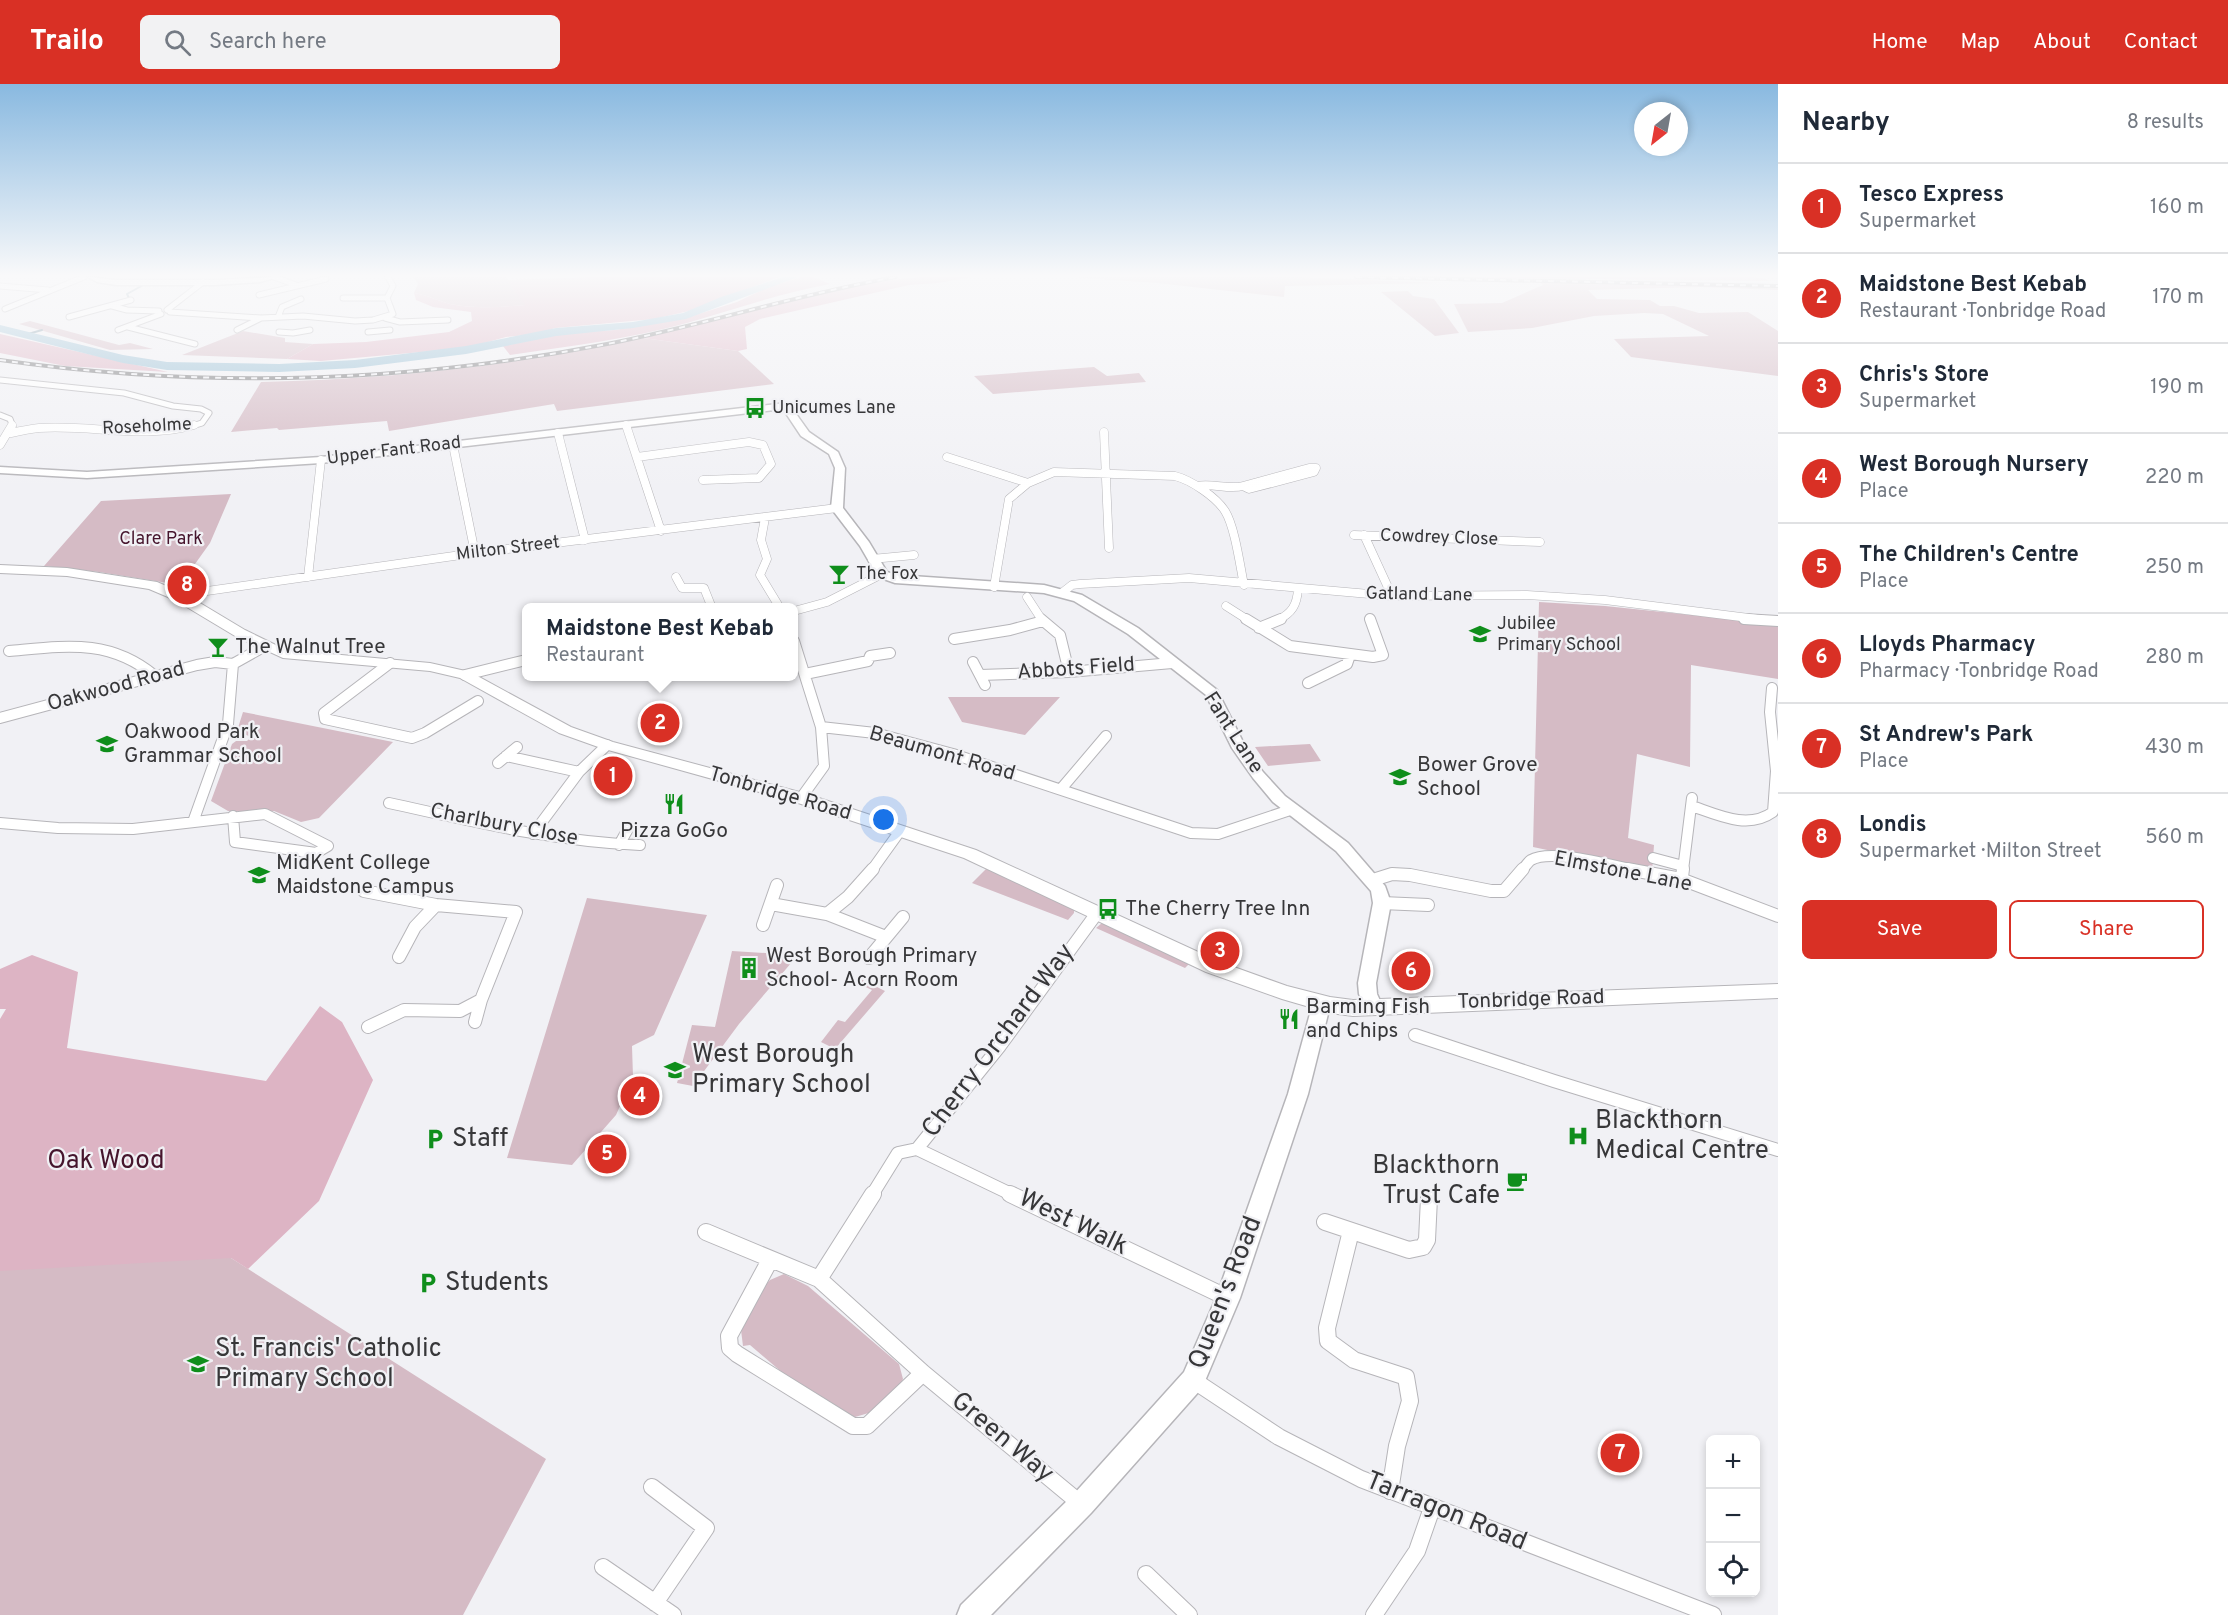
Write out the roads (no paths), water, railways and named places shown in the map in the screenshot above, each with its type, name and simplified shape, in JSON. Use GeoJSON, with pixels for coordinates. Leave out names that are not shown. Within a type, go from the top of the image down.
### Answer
{"type":"FeatureCollection","features":[{"type":"Feature","properties":{"kind":"main road","name":"Tonbridge Road"},"geometry":{"type":"LineString","coordinates":[[0,570],[67,572],[152,585],[180,597],[283,654],[390,663],[465,675],[565,730],[607,745],[801,798],[997,865],[1213,967],[1282,992],[1330,1005],[1353,1008],[1373,1005],[1778,991]]}},
{"type":"Feature","properties":{"kind":"street","name":"Roseholme"},"geometry":{"type":"LineString","coordinates":[[0,380],[118,392],[173,406],[209,412],[202,423],[181,429],[117,431],[39,428],[11,432]]}},
{"type":"Feature","properties":{"kind":"street","name":"Upper Fant Road"},"geometry":{"type":"LineString","coordinates":[[0,470],[87,475],[321,460],[786,406],[805,434],[833,452],[840,468],[837,508]]}},
{"type":"Feature","properties":{"kind":"street"},"geometry":{"type":"LineString","coordinates":[[0,415],[12,421],[13,427],[0,444]]}},
{"type":"Feature","properties":{"kind":"street"},"geometry":{"type":"LineString","coordinates":[[626,424],[662,531]]}},
{"type":"Feature","properties":{"kind":"street"},"geometry":{"type":"LineString","coordinates":[[1104,432],[1109,548]]}},
{"type":"Feature","properties":{"kind":"street"},"geometry":{"type":"LineString","coordinates":[[558,433],[585,540]]}},
{"type":"Feature","properties":{"kind":"street"},"geometry":{"type":"LineString","coordinates":[[637,457],[749,442],[763,445],[771,464],[759,478],[703,480]]}},
{"type":"Feature","properties":{"kind":"street"},"geometry":{"type":"LineString","coordinates":[[453,445],[475,553]]}},
{"type":"Feature","properties":{"kind":"street"},"geometry":{"type":"LineString","coordinates":[[947,458],[1005,474],[1028,483]]}},
{"type":"Feature","properties":{"kind":"street"},"geometry":{"type":"LineString","coordinates":[[308,577],[321,460]]}},
{"type":"Feature","properties":{"kind":"street"},"geometry":{"type":"LineString","coordinates":[[1197,486],[1209,483],[1237,488],[1314,472],[1316,468],[1309,468],[1274,480]]}},
{"type":"Feature","properties":{"kind":"street"},"geometry":{"type":"LineString","coordinates":[[994,586],[1008,499],[1028,483],[1054,472],[1175,476],[1190,480],[1225,511],[1235,540],[1244,585]]}},
{"type":"Feature","properties":{"kind":"street"},"geometry":{"type":"LineString","coordinates":[[798,610],[826,602],[882,574],[865,545],[837,508]]}},
{"type":"Feature","properties":{"kind":"street","name":"Milton Street"},"geometry":{"type":"LineString","coordinates":[[180,597],[475,553],[837,508]]}},
{"type":"Feature","properties":{"kind":"street"},"geometry":{"type":"LineString","coordinates":[[765,518],[760,540],[767,559],[760,575],[777,603]]}},
{"type":"Feature","properties":{"kind":"street","name":"Cowdrey Close"},"geometry":{"type":"LineString","coordinates":[[1354,535],[1522,539],[1540,542]]}},
{"type":"Feature","properties":{"kind":"street"},"geometry":{"type":"LineString","coordinates":[[1364,535],[1392,596]]}},
{"type":"Feature","properties":{"kind":"street"},"geometry":{"type":"LineString","coordinates":[[872,559],[898,560],[914,555]]}},
{"type":"Feature","properties":{"kind":"street","name":"Fant Lane"},"geometry":{"type":"LineString","coordinates":[[882,574],[896,579],[936,580],[1063,592],[1086,602],[1123,625],[1212,693],[1243,754],[1279,799],[1342,847],[1373,880],[1379,890],[1382,903]]}},
{"type":"Feature","properties":{"kind":"street"},"geometry":{"type":"LineString","coordinates":[[676,577],[682,592],[715,584]]}},
{"type":"Feature","properties":{"kind":"street","name":"Gatland Lane"},"geometry":{"type":"LineString","coordinates":[[1063,592],[1072,585],[1080,584],[1189,578],[1244,585],[1392,596],[1527,595],[1605,600],[1737,618],[1778,621]]}},
{"type":"Feature","properties":{"kind":"street"},"geometry":{"type":"LineString","coordinates":[[699,587],[705,589],[710,603]]}},
{"type":"Feature","properties":{"kind":"street"},"geometry":{"type":"LineString","coordinates":[[1259,628],[1291,612],[1298,602],[1298,589]]}},
{"type":"Feature","properties":{"kind":"street"},"geometry":{"type":"LineString","coordinates":[[1027,597],[1043,621],[1060,635],[1069,672]]}},
{"type":"Feature","properties":{"kind":"street"},"geometry":{"type":"LineString","coordinates":[[1226,606],[1290,646],[1350,655],[1373,657],[1383,655],[1370,618]]}},
{"type":"Feature","properties":{"kind":"street"},"geometry":{"type":"LineString","coordinates":[[954,639],[992,631],[1022,628],[1043,621]]}},
{"type":"Feature","properties":{"kind":"street"},"geometry":{"type":"LineString","coordinates":[[9,651],[41,644],[115,651],[135,660],[155,676]]}},
{"type":"Feature","properties":{"kind":"street","name":"Oakwood Road"},"geometry":{"type":"LineString","coordinates":[[0,718],[196,665],[215,662],[233,664],[265,646]]}},
{"type":"Feature","properties":{"kind":"street"},"geometry":{"type":"LineString","coordinates":[[798,653],[821,727],[824,766],[801,798]]}},
{"type":"Feature","properties":{"kind":"street"},"geometry":{"type":"LineString","coordinates":[[805,674],[868,661],[870,656],[890,653]]}},
{"type":"Feature","properties":{"kind":"street"},"geometry":{"type":"LineString","coordinates":[[1308,683],[1347,664],[1350,655]]}},
{"type":"Feature","properties":{"kind":"street"},"geometry":{"type":"LineString","coordinates":[[465,675],[522,661]]}},
{"type":"Feature","properties":{"kind":"street"},"geometry":{"type":"LineString","coordinates":[[973,662],[985,685]]}},
{"type":"Feature","properties":{"kind":"street"},"geometry":{"type":"LineString","coordinates":[[390,663],[324,712],[325,719],[412,738],[425,733],[478,701]]}},
{"type":"Feature","properties":{"kind":"street","name":"Abbots Field"},"geometry":{"type":"LineString","coordinates":[[980,675],[1069,672],[1172,663]]}},
{"type":"Feature","properties":{"kind":"street"},"geometry":{"type":"LineString","coordinates":[[192,822],[228,724],[233,664]]}},
{"type":"Feature","properties":{"kind":"street"},"geometry":{"type":"LineString","coordinates":[[1653,858],[1682,872],[1692,802],[1742,821],[1767,818],[1773,812],[1777,771],[1770,712],[1772,688]]}},
{"type":"Feature","properties":{"kind":"street","name":"Beaumont Road"},"geometry":{"type":"LineString","coordinates":[[821,727],[875,733],[953,754],[1174,827],[1208,835],[1233,830],[1293,809]]}},
{"type":"Feature","properties":{"kind":"street"},"geometry":{"type":"LineString","coordinates":[[1061,789],[1106,736]]}},
{"type":"Feature","properties":{"kind":"street"},"geometry":{"type":"LineString","coordinates":[[533,834],[579,772],[607,745]]}},
{"type":"Feature","properties":{"kind":"street"},"geometry":{"type":"LineString","coordinates":[[517,747],[502,759],[579,772]]}},
{"type":"Feature","properties":{"kind":"street","name":"Charlbury Close"},"geometry":{"type":"LineString","coordinates":[[389,803],[533,834],[620,845],[640,845]]}},
{"type":"Feature","properties":{"kind":"street"},"geometry":{"type":"LineString","coordinates":[[0,823],[58,828],[133,829],[233,816],[265,814],[328,846],[316,853],[235,842],[233,816]]}},
{"type":"Feature","properties":{"kind":"street"},"geometry":{"type":"LineString","coordinates":[[620,845],[629,827]]}},
{"type":"Feature","properties":{"kind":"street"},"geometry":{"type":"LineString","coordinates":[[826,914],[841,905],[872,870],[900,831]]}},
{"type":"Feature","properties":{"kind":"street","name":"Elmstone Lane"},"geometry":{"type":"LineString","coordinates":[[1373,880],[1392,874],[1410,875],[1491,891],[1504,891],[1531,860],[1543,856],[1563,857],[1681,879],[1778,916]]}},
{"type":"Feature","properties":{"kind":"street"},"geometry":{"type":"LineString","coordinates":[[763,925],[777,885]]}},
{"type":"Feature","properties":{"kind":"street"},"geometry":{"type":"LineString","coordinates":[[364,891],[436,905],[516,912],[481,1000],[475,1022]]}},
{"type":"Feature","properties":{"kind":"street"},"geometry":{"type":"LineString","coordinates":[[1373,1005],[1368,994],[1367,983],[1382,903],[1428,905]]}},
{"type":"Feature","properties":{"kind":"street"},"geometry":{"type":"LineString","coordinates":[[771,904],[826,914],[886,937]]}},
{"type":"Feature","properties":{"kind":"street"},"geometry":{"type":"LineString","coordinates":[[399,957],[415,927],[436,905]]}},
{"type":"Feature","properties":{"kind":"street","name":"Cherry Orchard Way"},"geometry":{"type":"LineString","coordinates":[[819,1279],[898,1153],[917,1149],[1000,1046],[1097,914]]}},
{"type":"Feature","properties":{"kind":"street"},"geometry":{"type":"LineString","coordinates":[[869,958],[903,918]]}},
{"type":"Feature","properties":{"kind":"street"},"geometry":{"type":"LineString","coordinates":[[368,1027],[404,1010],[460,1011],[481,1000]]}},
{"type":"Feature","properties":{"kind":"street","name":"Queen's Road"},"geometry":{"type":"LineString","coordinates":[[971,1615],[1082,1504],[1193,1380],[1228,1298],[1298,1094],[1320,1010],[1330,1005]]}},
{"type":"Feature","properties":{"kind":"street"},"geometry":{"type":"LineString","coordinates":[[1415,1035],[1554,1081],[1778,1150]]}},
{"type":"Feature","properties":{"kind":"street","name":"West Walk"},"geometry":{"type":"LineString","coordinates":[[917,1149],[1228,1298]]}},
{"type":"Feature","properties":{"kind":"street"},"geometry":{"type":"LineString","coordinates":[[1325,1222],[1409,1250],[1423,1247],[1427,1240],[1429,1198]]}},
{"type":"Feature","properties":{"kind":"street"},"geometry":{"type":"LineString","coordinates":[[1351,1231],[1327,1328],[1328,1341],[1354,1359],[1406,1377],[1411,1386],[1407,1419],[1399,1439],[1390,1491]]}},
{"type":"Feature","properties":{"kind":"street","name":"Green Way"},"geometry":{"type":"LineString","coordinates":[[706,1232],[819,1279],[923,1373],[1082,1504]]}},
{"type":"Feature","properties":{"kind":"street"},"geometry":{"type":"LineString","coordinates":[[770,1260],[729,1336],[730,1348],[736,1354],[853,1426],[867,1426],[923,1373]]}},
{"type":"Feature","properties":{"kind":"street","name":"Tarragon Road"},"geometry":{"type":"LineString","coordinates":[[1193,1380],[1279,1437],[1390,1491],[1713,1615]]}},
{"type":"Feature","properties":{"kind":"street"},"geometry":{"type":"LineString","coordinates":[[652,1487],[706,1528],[655,1603]]}},
{"type":"Feature","properties":{"kind":"street"},"geometry":{"type":"LineString","coordinates":[[1374,1615],[1416,1553],[1429,1528],[1432,1508]]}},
{"type":"Feature","properties":{"kind":"street"},"geometry":{"type":"LineString","coordinates":[[603,1567],[673,1615]]}},
{"type":"Feature","properties":{"kind":"street"},"geometry":{"type":"LineString","coordinates":[[1146,1574],[1189,1615]]}},
{"type":"Feature","properties":{"kind":"waterway"},"geometry":{"type":"LineString","coordinates":[[81,348],[123,359],[167,366],[279,368],[355,364],[474,348]]}},
{"type":"Feature","properties":{"kind":"railway"},"geometry":{"type":"LineString","coordinates":[[0,360],[152,375],[304,378],[456,367],[581,348]]}},
{"type":"Feature","properties":{"kind":"place","name":"Unicumes Lane"},"geometry":{"type":"Point","coordinates":[755,408]}},
{"type":"Feature","properties":{"kind":"place","name":"The Fox"},"geometry":{"type":"Point","coordinates":[839,574]}},
{"type":"Feature","properties":{"kind":"place","name":"Londis"},"geometry":{"type":"Point","coordinates":[187,585]}},
{"type":"Feature","properties":{"kind":"place","name":"Jubilee Primary School"},"geometry":{"type":"Point","coordinates":[1480,634]}},
{"type":"Feature","properties":{"kind":"place","name":"The Walnut Tree"},"geometry":{"type":"Point","coordinates":[218,647]}},
{"type":"Feature","properties":{"kind":"place","name":"Maidstone Best Kebab"},"geometry":{"type":"Point","coordinates":[660,723]}},
{"type":"Feature","properties":{"kind":"place","name":"Oakwood Park Grammar School"},"geometry":{"type":"Point","coordinates":[107,744]}},
{"type":"Feature","properties":{"kind":"place","name":"Tesco Express"},"geometry":{"type":"Point","coordinates":[613,776]}},
{"type":"Feature","properties":{"kind":"place","name":"Bower Grove School"},"geometry":{"type":"Point","coordinates":[1400,777]}},
{"type":"Feature","properties":{"kind":"place","name":"Pizza GoGo"},"geometry":{"type":"Point","coordinates":[674,804]}},
{"type":"Feature","properties":{"kind":"place","name":"MidKent College Maidstone Campus"},"geometry":{"type":"Point","coordinates":[259,875]}},
{"type":"Feature","properties":{"kind":"place","name":"The Cherry Tree Inn"},"geometry":{"type":"Point","coordinates":[1108,909]}},
{"type":"Feature","properties":{"kind":"place","name":"Chris's Store"},"geometry":{"type":"Point","coordinates":[1220,951]}},
{"type":"Feature","properties":{"kind":"place","name":"West Borough Primary School- Acorn Room"},"geometry":{"type":"Point","coordinates":[749,968]}},
{"type":"Feature","properties":{"kind":"place","name":"Lloyds Pharmacy"},"geometry":{"type":"Point","coordinates":[1411,971]}},
{"type":"Feature","properties":{"kind":"place","name":"Barming Fish and Chips"},"geometry":{"type":"Point","coordinates":[1289,1019]}},
{"type":"Feature","properties":{"kind":"place","name":"West Borough Primary School"},"geometry":{"type":"Point","coordinates":[675,1070]}},
{"type":"Feature","properties":{"kind":"place","name":"West Borough Nursery"},"geometry":{"type":"Point","coordinates":[640,1096]}},
{"type":"Feature","properties":{"kind":"place","name":"Blackthorn Medical Centre"},"geometry":{"type":"Point","coordinates":[1578,1136]}},
{"type":"Feature","properties":{"kind":"place","name":"Staff"},"geometry":{"type":"Point","coordinates":[435,1139]}},
{"type":"Feature","properties":{"kind":"place","name":"The Children's Centre"},"geometry":{"type":"Point","coordinates":[607,1154]}},
{"type":"Feature","properties":{"kind":"place","name":"Blackthorn Trust Cafe"},"geometry":{"type":"Point","coordinates":[1517,1181]}},
{"type":"Feature","properties":{"kind":"place","name":"Students"},"geometry":{"type":"Point","coordinates":[428,1283]}},
{"type":"Feature","properties":{"kind":"place","name":"St. Francis' Catholic Primary School"},"geometry":{"type":"Point","coordinates":[198,1364]}},
{"type":"Feature","properties":{"kind":"place","name":"St Andrew's Park"},"geometry":{"type":"Point","coordinates":[1620,1453]}},
{"type":"Feature","properties":{"kind":"park label","name":"Clare Park"},"geometry":{"type":"Point","coordinates":[161,539]}},
{"type":"Feature","properties":{"kind":"park label","name":"Oak Wood"},"geometry":{"type":"Point","coordinates":[106,1161]}}]}
